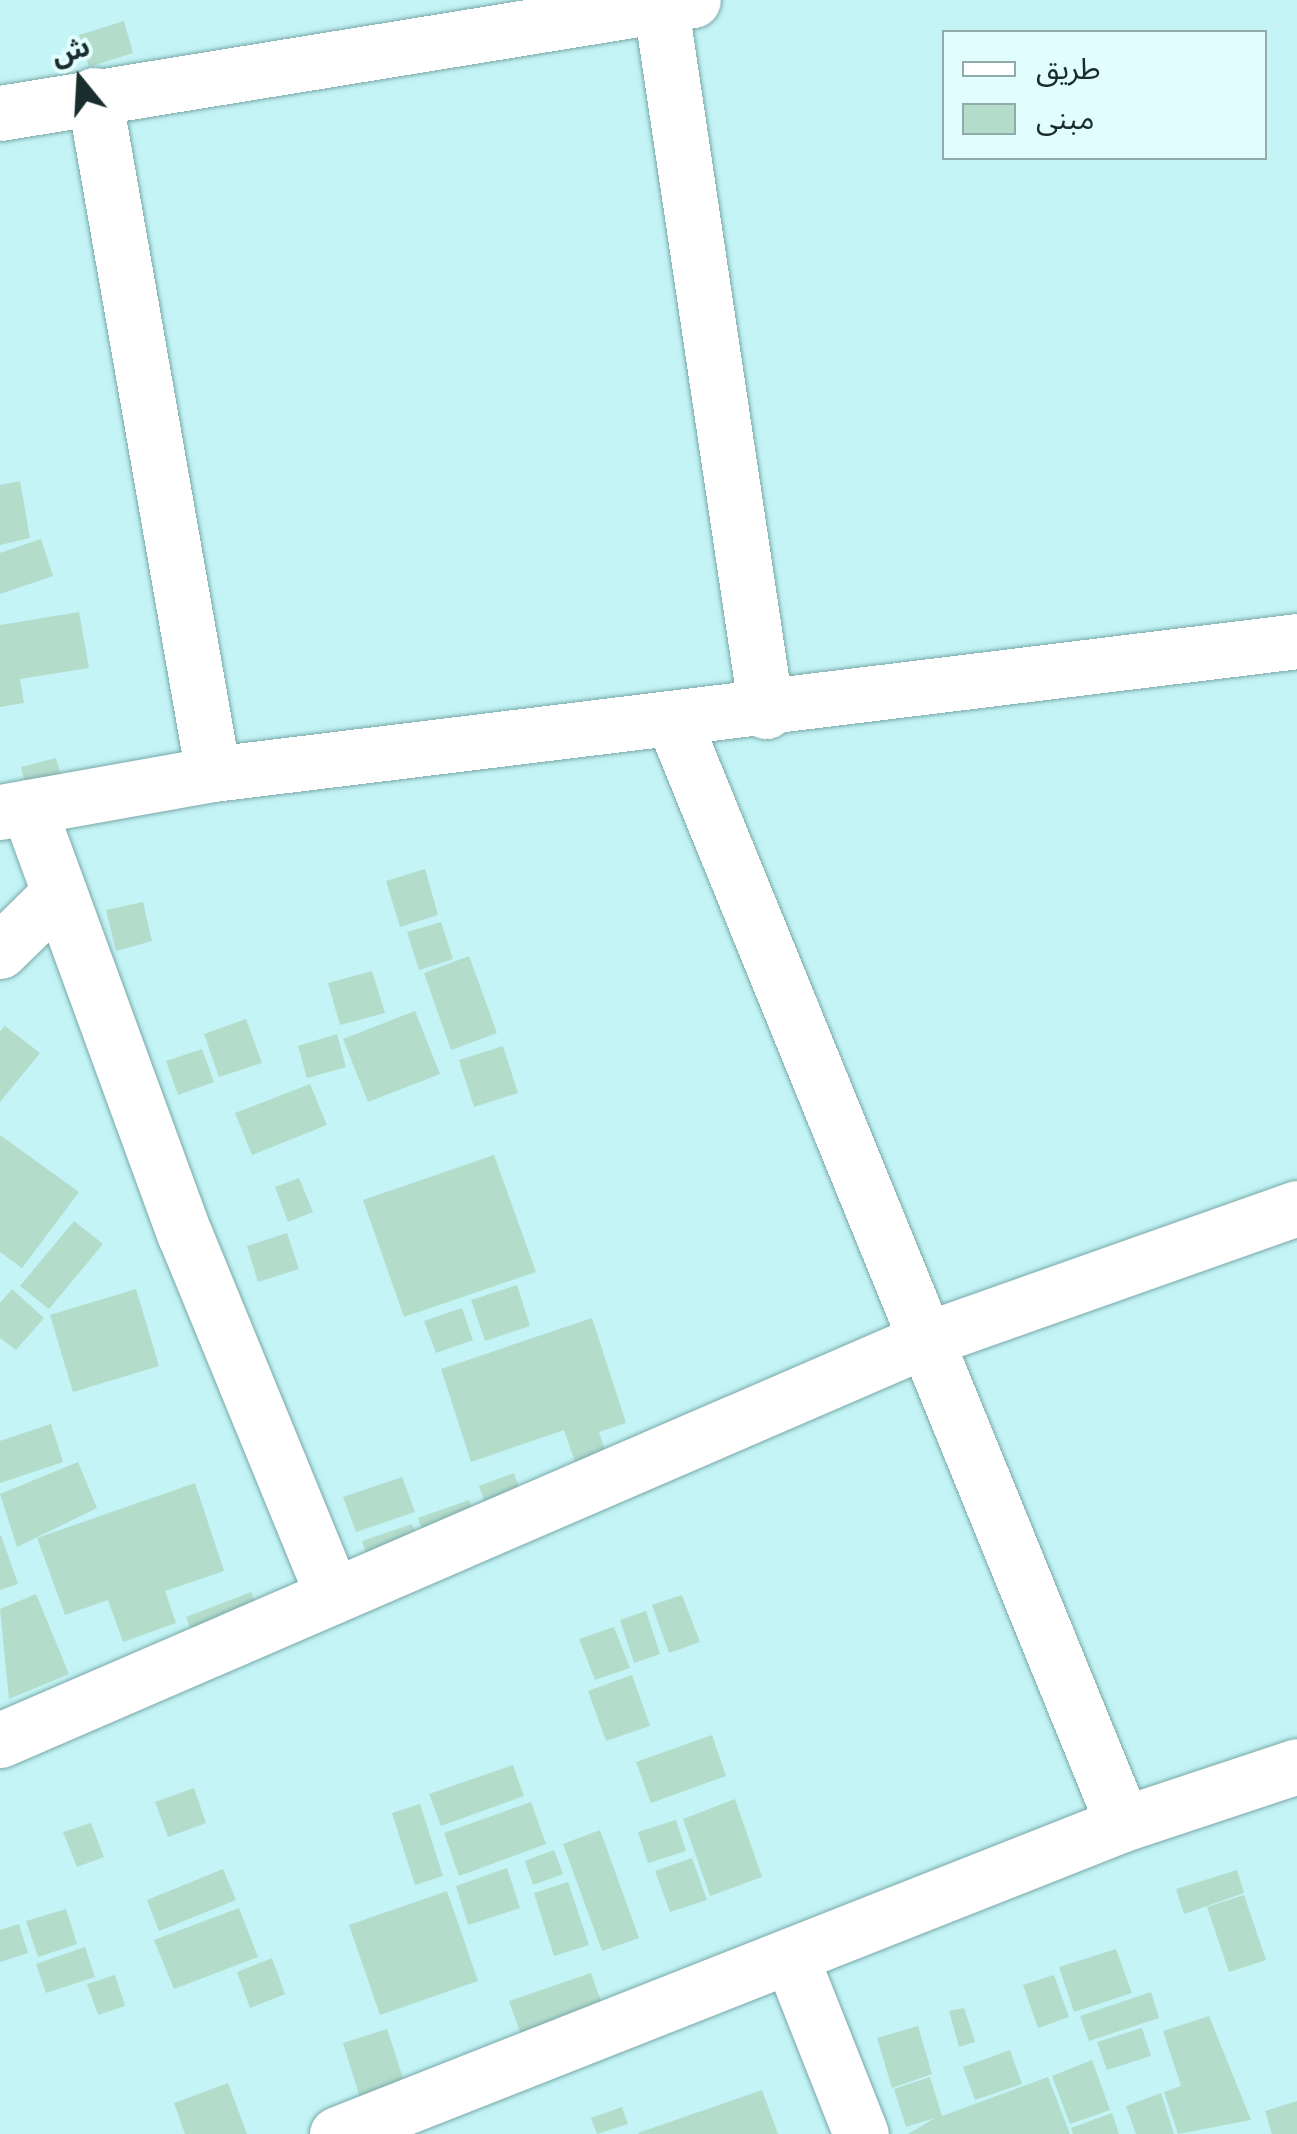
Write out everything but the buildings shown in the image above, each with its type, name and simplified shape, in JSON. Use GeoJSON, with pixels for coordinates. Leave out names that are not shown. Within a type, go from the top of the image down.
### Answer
{"type":"FeatureCollection","features":[{"type":"Feature","properties":{"kind":"street"},"geometry":{"type":"LineString","coordinates":[[0,113],[677,4],[766,711]]}},
{"type":"Feature","properties":{"kind":"street"},"geometry":{"type":"LineString","coordinates":[[94,95],[213,774]]}},
{"type":"Feature","properties":{"kind":"street"},"geometry":{"type":"LineString","coordinates":[[332,1596],[59,892],[14,809],[213,774],[766,711],[1297,641]]}},
{"type":"Feature","properties":{"kind":"street"},"geometry":{"type":"LineString","coordinates":[[673,720],[930,1338],[1123,1824]]}},
{"type":"Feature","properties":{"kind":"street"},"geometry":{"type":"LineString","coordinates":[[0,951],[59,892]]}},
{"type":"Feature","properties":{"kind":"street"},"geometry":{"type":"LineString","coordinates":[[0,1740],[930,1338],[1297,1208]]}},
{"type":"Feature","properties":{"kind":"street"},"geometry":{"type":"LineString","coordinates":[[337,2134],[792,1960],[1123,1824],[1297,1766]]}},
{"type":"Feature","properties":{"kind":"street"},"geometry":{"type":"LineString","coordinates":[[792,1960],[861,2134]]}}]}
